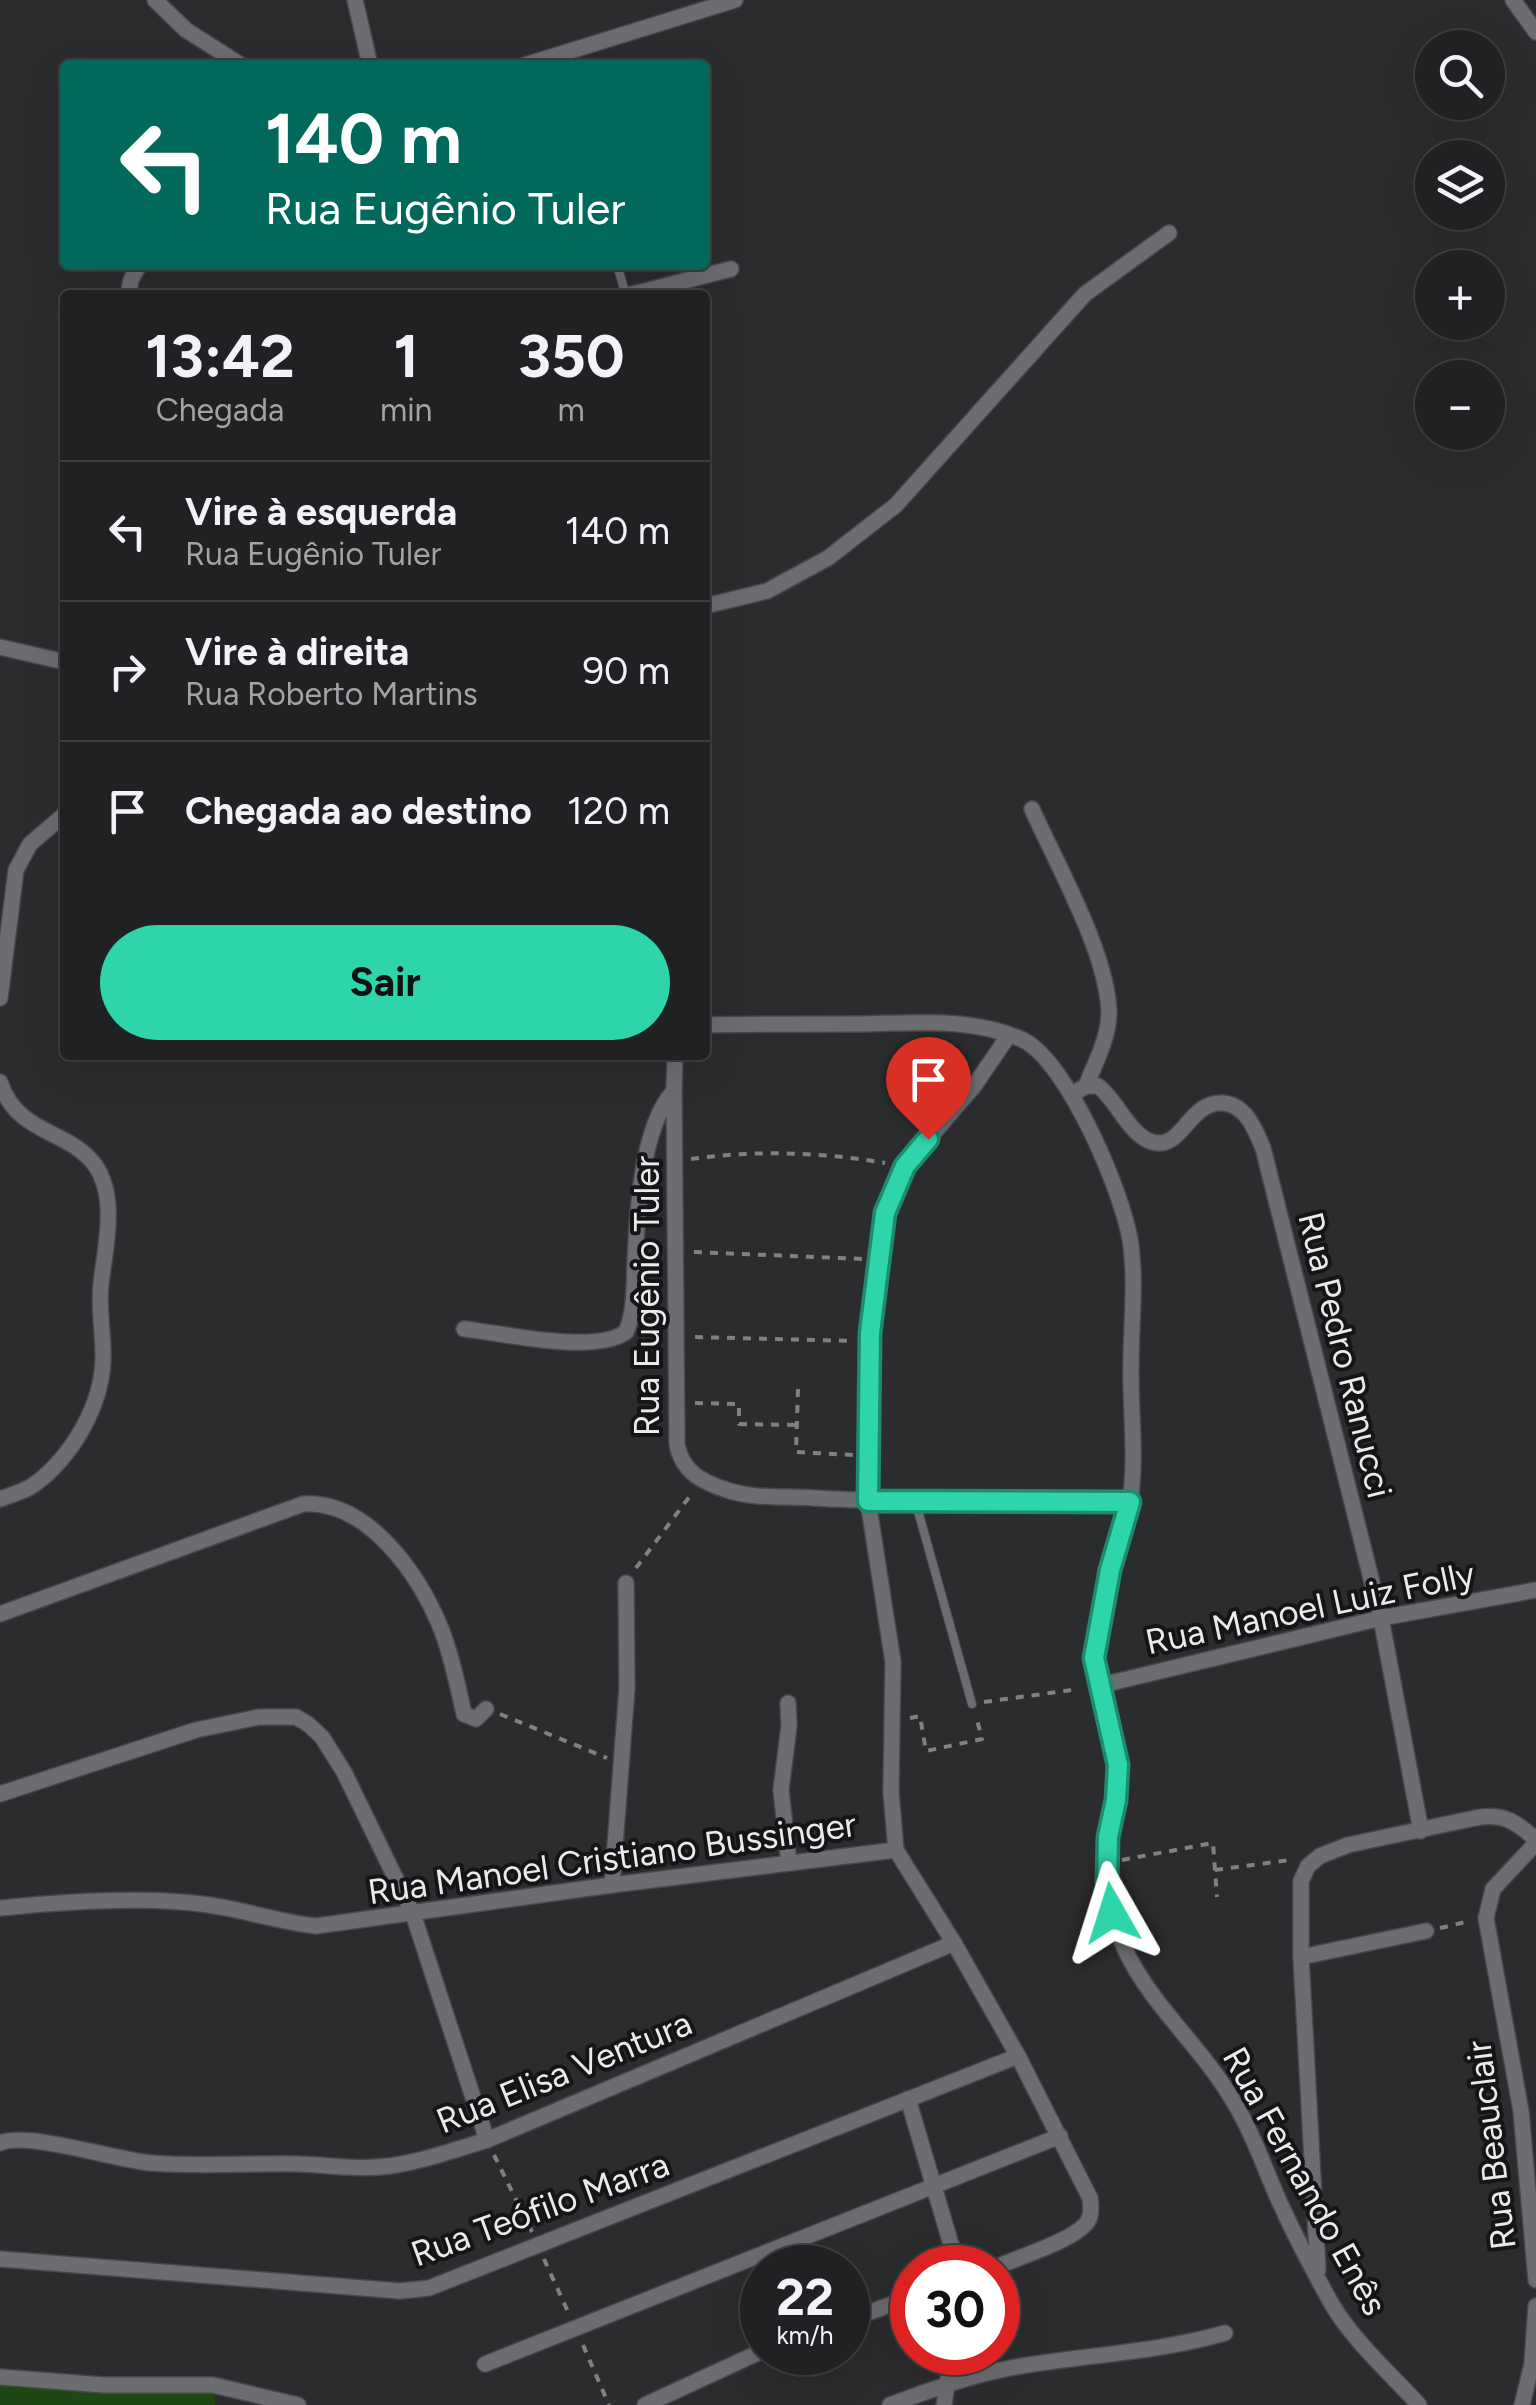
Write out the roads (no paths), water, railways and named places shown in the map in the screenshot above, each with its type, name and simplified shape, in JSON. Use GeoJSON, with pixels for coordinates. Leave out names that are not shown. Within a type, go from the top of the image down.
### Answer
{"type":"FeatureCollection","features":[{"type":"Feature","properties":{"kind":"street"},"geometry":{"type":"LineString","coordinates":[[155,0],[186,30],[230,60]]}},
{"type":"Feature","properties":{"kind":"street"},"geometry":{"type":"LineString","coordinates":[[355,0],[369,60]]}},
{"type":"Feature","properties":{"kind":"street"},"geometry":{"type":"LineString","coordinates":[[555,60],[736,0]]}},
{"type":"Feature","properties":{"kind":"street"},"geometry":{"type":"LineString","coordinates":[[1514,0],[1536,32]]}},
{"type":"Feature","properties":{"kind":"street"},"geometry":{"type":"LineString","coordinates":[[710,605],[767,591],[828,558],[896,504],[1085,294],[1168,233]]}},
{"type":"Feature","properties":{"kind":"street"},"geometry":{"type":"LineString","coordinates":[[647,290],[731,268]]}},
{"type":"Feature","properties":{"kind":"street"},"geometry":{"type":"LineString","coordinates":[[0,647],[60,661]]}},
{"type":"Feature","properties":{"kind":"street"},"geometry":{"type":"LineString","coordinates":[[1032,809],[1092,942],[1105,982],[1109,1014],[1106,1036],[1086,1086],[1070,1095]]}},
{"type":"Feature","properties":{"kind":"street"},"geometry":{"type":"LineString","coordinates":[[0,998],[16,870],[30,844],[60,818]]}},
{"type":"Feature","properties":{"kind":"street","name":"Rua Fernando Enês"},"geometry":{"type":"LineString","coordinates":[[710,1024],[964,1024],[1009,1035],[1045,1056],[1108,1168],[1124,1209],[1131,1246],[1130,1372],[1134,1430],[1130,1502],[1096,1630],[1094,1658],[1118,1765],[1108,1837],[1112,1913],[1151,1996],[1234,2101],[1330,2302],[1419,2405]]}},
{"type":"Feature","properties":{"kind":"street"},"geometry":{"type":"LineString","coordinates":[[896,1850],[892,1792],[893,1662],[868,1501],[870,1341],[885,1213],[905,1166],[974,1086],[1009,1035]]}},
{"type":"Feature","properties":{"kind":"street","name":"Rua Eugênio Tuler"},"geometry":{"type":"LineString","coordinates":[[675,1060],[676,1444],[681,1461],[702,1480],[746,1494],[868,1501]]}},
{"type":"Feature","properties":{"kind":"street"},"geometry":{"type":"LineString","coordinates":[[0,1082],[14,1109],[27,1122],[86,1155],[98,1168],[107,1196],[108,1223],[100,1296],[103,1363],[94,1405],[69,1449],[34,1486],[0,1499]]}},
{"type":"Feature","properties":{"kind":"street","name":"Rua Pedro Ranucci"},"geometry":{"type":"LineString","coordinates":[[1086,1086],[1103,1090],[1150,1142],[1176,1137],[1196,1112],[1213,1103],[1231,1104],[1252,1124],[1262,1148],[1381,1618],[1421,1831]]}},
{"type":"Feature","properties":{"kind":"street","name":"Rua Eugênio Tuler"},"geometry":{"type":"LineString","coordinates":[[464,1328],[591,1341],[614,1340],[626,1332],[643,1183],[660,1109],[674,1091]]}},
{"type":"Feature","properties":{"kind":"street"},"geometry":{"type":"LineString","coordinates":[[868,1501],[1130,1502]]}},
{"type":"Feature","properties":{"kind":"street"},"geometry":{"type":"LineString","coordinates":[[0,1614],[303,1504],[337,1506],[372,1528],[384,1541],[431,1608],[442,1633],[464,1714],[476,1719],[486,1709]]}},
{"type":"Feature","properties":{"kind":"street"},"geometry":{"type":"LineString","coordinates":[[612,1885],[627,1688],[626,1583]]}},
{"type":"Feature","properties":{"kind":"street","name":"Rua Manoel Luiz Folly"},"geometry":{"type":"LineString","coordinates":[[1098,1686],[1381,1618],[1536,1590]]}},
{"type":"Feature","properties":{"kind":"street"},"geometry":{"type":"LineString","coordinates":[[788,1703],[781,1806],[789,1863]]}},
{"type":"Feature","properties":{"kind":"street"},"geometry":{"type":"LineString","coordinates":[[0,1794],[196,1730],[259,1716],[296,1717],[322,1737],[344,1772],[413,1914],[487,2140]]}},
{"type":"Feature","properties":{"kind":"street"},"geometry":{"type":"LineString","coordinates":[[1318,2274],[1301,1957],[1301,1881],[1308,1866],[1320,1856],[1348,1846],[1490,1816],[1512,1819],[1536,1842]]}},
{"type":"Feature","properties":{"kind":"street","name":"Rua Beauclair"},"geometry":{"type":"LineString","coordinates":[[1536,1842],[1493,1889],[1486,1918],[1522,2111],[1536,2280]]}},
{"type":"Feature","properties":{"kind":"street","name":"Rua Manoel Cristiano Bussinger"},"geometry":{"type":"LineString","coordinates":[[0,1908],[141,1902],[206,1904],[316,1926],[896,1850],[1018,2056],[1090,2198],[1089,2220],[1084,2226],[1020,2257]]}},
{"type":"Feature","properties":{"kind":"street"},"geometry":{"type":"LineString","coordinates":[[1301,1957],[1426,1931]]}},
{"type":"Feature","properties":{"kind":"street","name":"Rua Elisa Ventura"},"geometry":{"type":"LineString","coordinates":[[0,2143],[20,2138],[122,2160],[174,2165],[299,2164],[349,2168],[426,2159],[487,2140],[954,1943]]}},
{"type":"Feature","properties":{"kind":"street","name":"Rua Teófilo Marra"},"geometry":{"type":"LineString","coordinates":[[0,2259],[400,2291],[429,2288],[1018,2056]]}},
{"type":"Feature","properties":{"kind":"street"},"geometry":{"type":"LineString","coordinates":[[908,2099],[952,2245]]}},
{"type":"Feature","properties":{"kind":"street"},"geometry":{"type":"LineString","coordinates":[[485,2364],[1060,2136]]}},
{"type":"Feature","properties":{"kind":"street"},"geometry":{"type":"LineString","coordinates":[[1522,2405],[1532,2364],[1536,2306]]}},
{"type":"Feature","properties":{"kind":"street"},"geometry":{"type":"LineString","coordinates":[[890,2405],[948,2384],[1042,2363],[1162,2350],[1225,2333]]}},
{"type":"Feature","properties":{"kind":"street"},"geometry":{"type":"LineString","coordinates":[[645,2405],[740,2362]]}},
{"type":"Feature","properties":{"kind":"street"},"geometry":{"type":"LineString","coordinates":[[944,2405],[949,2375]]}},
{"type":"Feature","properties":{"kind":"street"},"geometry":{"type":"LineString","coordinates":[[0,2377],[103,2385],[214,2385],[298,2405]]}},
{"type":"Feature","properties":{"kind":"lane"},"geometry":{"type":"LineString","coordinates":[[915,1500],[972,1704]]}}]}
